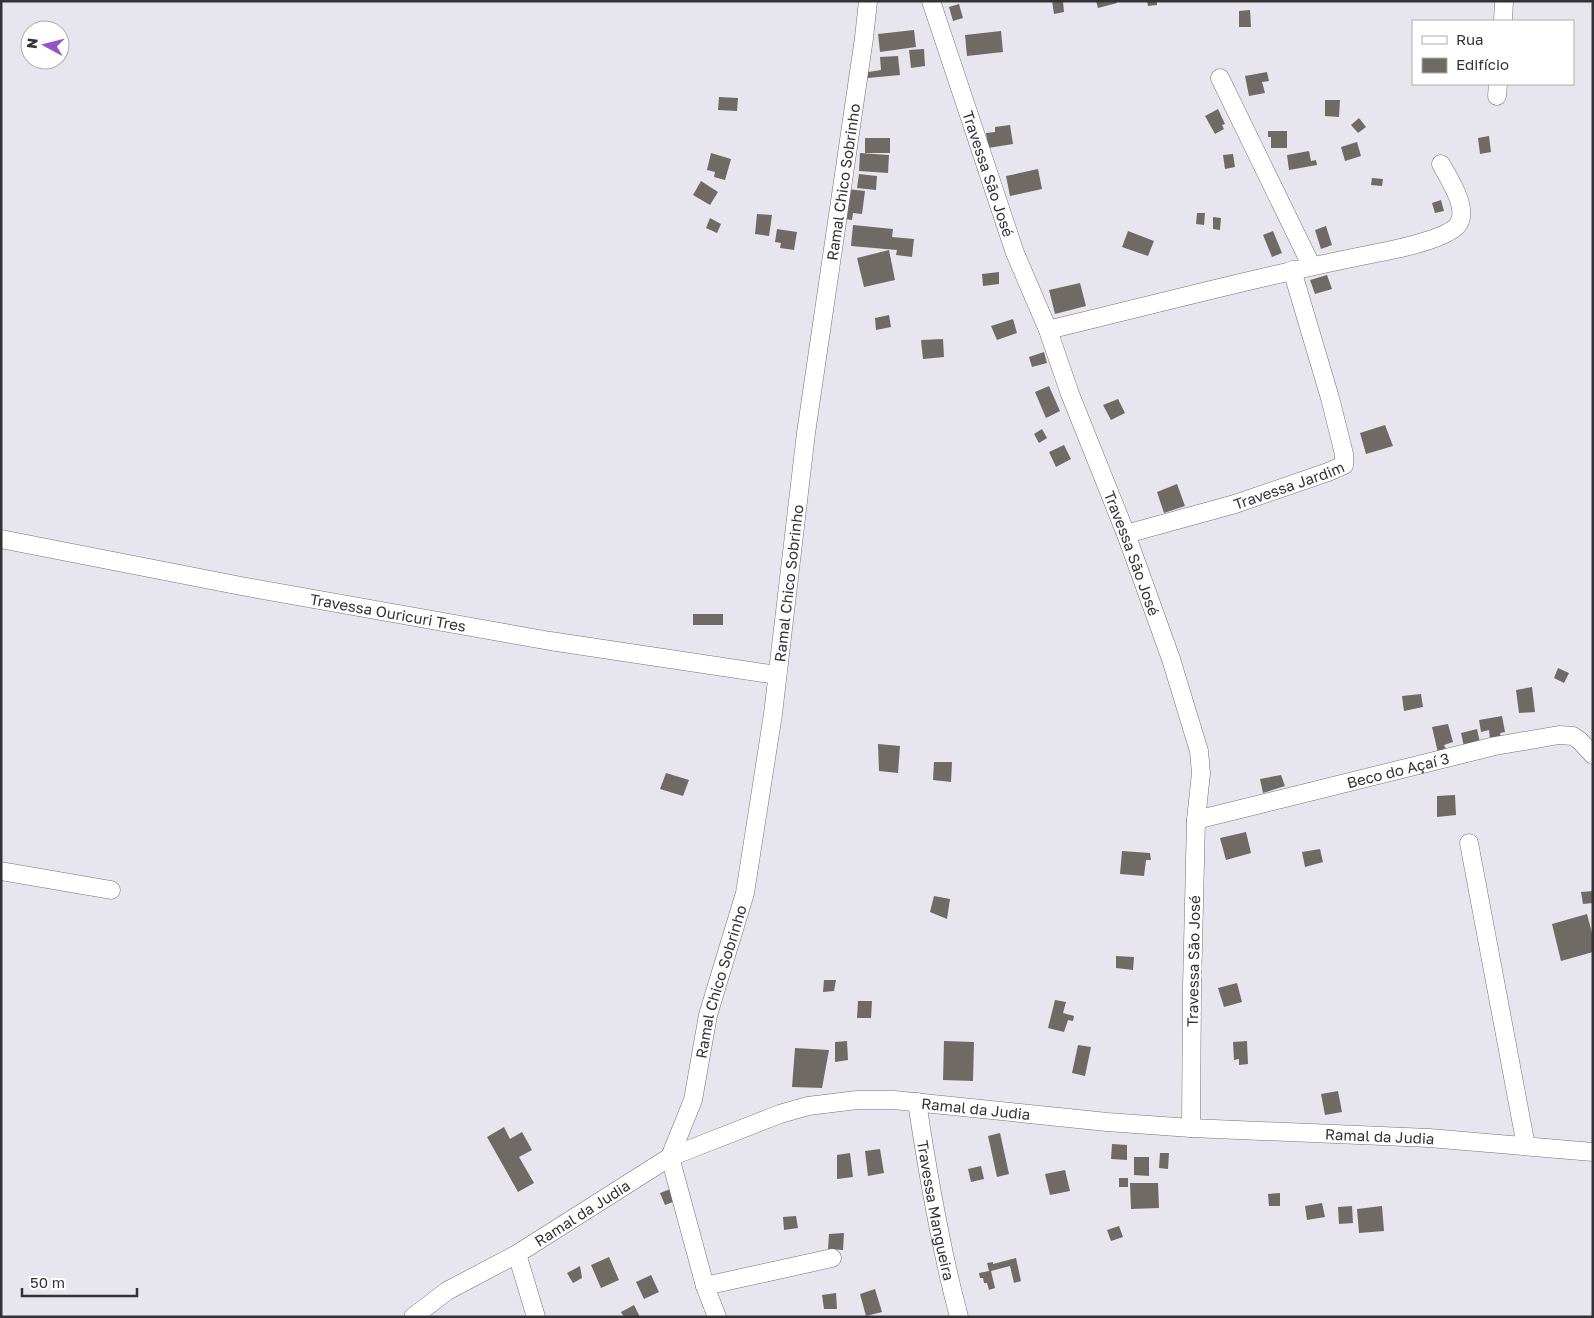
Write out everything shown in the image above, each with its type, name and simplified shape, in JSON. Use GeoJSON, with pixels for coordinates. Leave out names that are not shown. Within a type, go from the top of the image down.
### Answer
{"type":"FeatureCollection","features":[{"type":"Feature","properties":{"kind":"street","name":"Ramal Chico Sobrinho"},"geometry":{"type":"LineString","coordinates":[[670,1157],[693,1100],[708,1015],[745,893],[773,714],[806,433],[863,47],[868,1]]}},
{"type":"Feature","properties":{"kind":"street","name":"Travessa São José"},"geometry":{"type":"LineString","coordinates":[[931,1],[1015,253],[1048,330],[1070,394],[1126,534],[1171,659],[1199,751],[1201,773],[1196,820],[1191,1128]]}},
{"type":"Feature","properties":{"kind":"street"},"geometry":{"type":"LineString","coordinates":[[1503,20],[1504,1]]}},
{"type":"Feature","properties":{"kind":"street"},"geometry":{"type":"LineString","coordinates":[[1220,78],[1312,265]]}},
{"type":"Feature","properties":{"kind":"street"},"geometry":{"type":"LineString","coordinates":[[1048,330],[1312,265],[1405,248],[1451,231],[1459,225],[1462,210],[1441,164]]}},
{"type":"Feature","properties":{"kind":"street","name":"Travessa Jardim"},"geometry":{"type":"LineString","coordinates":[[1126,534],[1235,504],[1328,472],[1344,464],[1344,454],[1330,398],[1292,270]]}},
{"type":"Feature","properties":{"kind":"street","name":"Travessa Ouricuri Tres"},"geometry":{"type":"LineString","coordinates":[[1,538],[241,586],[550,641],[777,675]]}},
{"type":"Feature","properties":{"kind":"street","name":"Beco do Açaí 3"},"geometry":{"type":"LineString","coordinates":[[1196,820],[1495,746],[1559,735],[1572,736],[1580,741],[1593,756]]}},
{"type":"Feature","properties":{"kind":"street"},"geometry":{"type":"LineString","coordinates":[[1469,843],[1526,1146]]}},
{"type":"Feature","properties":{"kind":"street"},"geometry":{"type":"LineString","coordinates":[[1,871],[111,890]]}},
{"type":"Feature","properties":{"kind":"street","name":"Ramal da Judia"},"geometry":{"type":"LineString","coordinates":[[414,1317],[447,1292],[517,1254],[670,1157],[780,1114],[808,1106],[857,1100],[917,1102],[1098,1121],[1191,1128],[1419,1138],[1593,1152]]}},
{"type":"Feature","properties":{"kind":"street","name":"Travessa Mangueira"},"geometry":{"type":"LineString","coordinates":[[917,1102],[928,1175],[946,1268],[959,1317]]}},
{"type":"Feature","properties":{"kind":"street"},"geometry":{"type":"LineString","coordinates":[[670,1157],[705,1286],[716,1317]]}},
{"type":"Feature","properties":{"kind":"street"},"geometry":{"type":"LineString","coordinates":[[517,1254],[536,1317]]}},
{"type":"Feature","properties":{"kind":"street"},"geometry":{"type":"LineString","coordinates":[[705,1286],[832,1258]]}},
{"type":"Feature","properties":{"kind":"building"},"geometry":{"type":"Polygon","coordinates":[[[1052,1],[1063,1],[1064,12],[1054,14],[1052,1]]]}},
{"type":"Feature","properties":{"kind":"building"},"geometry":{"type":"Polygon","coordinates":[[[1096,1],[1116,1],[1117,3],[1098,8],[1096,1]]]}},
{"type":"Feature","properties":{"kind":"building"},"geometry":{"type":"Polygon","coordinates":[[[1147,1],[1157,1],[1157,5],[1148,6],[1147,1]]]}},
{"type":"Feature","properties":{"kind":"building"},"geometry":{"type":"Polygon","coordinates":[[[959,4],[963,18],[953,21],[949,7],[959,4]]]}},
{"type":"Feature","properties":{"kind":"building"},"geometry":{"type":"Polygon","coordinates":[[[1250,10],[1251,27],[1239,27],[1239,11],[1250,10]]]}},
{"type":"Feature","properties":{"kind":"building"},"geometry":{"type":"Polygon","coordinates":[[[914,30],[916,47],[880,52],[878,34],[914,30]]]}},
{"type":"Feature","properties":{"kind":"building"},"geometry":{"type":"Polygon","coordinates":[[[1001,31],[1003,52],[967,56],[965,35],[1001,31]]]}},
{"type":"Feature","properties":{"kind":"building"},"geometry":{"type":"Polygon","coordinates":[[[924,49],[925,66],[911,68],[909,50],[924,49]]]}},
{"type":"Feature","properties":{"kind":"building"},"geometry":{"type":"Polygon","coordinates":[[[898,56],[900,75],[868,78],[868,72],[881,70],[880,57],[898,56]]]}},
{"type":"Feature","properties":{"kind":"building"},"geometry":{"type":"Polygon","coordinates":[[[1267,72],[1269,81],[1262,82],[1265,93],[1249,96],[1245,76],[1267,72]]]}},
{"type":"Feature","properties":{"kind":"building"},"geometry":{"type":"Polygon","coordinates":[[[719,97],[738,98],[737,111],[718,110],[719,97]]]}},
{"type":"Feature","properties":{"kind":"building"},"geometry":{"type":"Polygon","coordinates":[[[1325,100],[1340,100],[1339,117],[1325,116],[1325,100]]]}},
{"type":"Feature","properties":{"kind":"building"},"geometry":{"type":"Polygon","coordinates":[[[1218,109],[1225,124],[1222,125],[1224,129],[1215,134],[1205,116],[1218,109]]]}},
{"type":"Feature","properties":{"kind":"building"},"geometry":{"type":"Polygon","coordinates":[[[1359,118],[1366,127],[1358,133],[1351,125],[1359,118]]]}},
{"type":"Feature","properties":{"kind":"building"},"geometry":{"type":"Polygon","coordinates":[[[1010,125],[1013,144],[988,148],[986,133],[995,132],[995,127],[1010,125]]]}},
{"type":"Feature","properties":{"kind":"building"},"geometry":{"type":"Polygon","coordinates":[[[1268,131],[1287,131],[1287,148],[1271,148],[1271,137],[1268,137],[1268,131]]]}},
{"type":"Feature","properties":{"kind":"building"},"geometry":{"type":"Polygon","coordinates":[[[1489,136],[1491,152],[1480,154],[1478,138],[1489,136]]]}},
{"type":"Feature","properties":{"kind":"building"},"geometry":{"type":"Polygon","coordinates":[[[865,138],[890,138],[890,153],[865,153],[865,138]]]}},
{"type":"Feature","properties":{"kind":"building"},"geometry":{"type":"Polygon","coordinates":[[[1357,142],[1361,156],[1345,161],[1341,147],[1357,142]]]}},
{"type":"Feature","properties":{"kind":"building"},"geometry":{"type":"Polygon","coordinates":[[[1309,151],[1311,161],[1316,160],[1317,165],[1289,170],[1287,155],[1309,151]]]}},
{"type":"Feature","properties":{"kind":"building"},"geometry":{"type":"Polygon","coordinates":[[[711,153],[731,159],[725,180],[714,177],[715,172],[707,170],[711,153]]]}},
{"type":"Feature","properties":{"kind":"building"},"geometry":{"type":"Polygon","coordinates":[[[860,153],[889,155],[888,173],[859,171],[860,153]]]}},
{"type":"Feature","properties":{"kind":"building"},"geometry":{"type":"Polygon","coordinates":[[[1233,154],[1235,167],[1225,169],[1223,155],[1233,154]]]}},
{"type":"Feature","properties":{"kind":"building"},"geometry":{"type":"Polygon","coordinates":[[[1038,169],[1042,189],[1010,196],[1006,176],[1038,169]]]}},
{"type":"Feature","properties":{"kind":"building"},"geometry":{"type":"Polygon","coordinates":[[[859,174],[877,176],[876,190],[857,188],[859,174]]]}},
{"type":"Feature","properties":{"kind":"building"},"geometry":{"type":"Polygon","coordinates":[[[1372,178],[1383,179],[1382,186],[1371,185],[1372,178]]]}},
{"type":"Feature","properties":{"kind":"building"},"geometry":{"type":"Polygon","coordinates":[[[701,181],[718,192],[710,205],[693,195],[701,181]]]}},
{"type":"Feature","properties":{"kind":"building"},"geometry":{"type":"Polygon","coordinates":[[[847,189],[865,191],[862,214],[853,213],[852,220],[844,219],[847,189]]]}},
{"type":"Feature","properties":{"kind":"building"},"geometry":{"type":"Polygon","coordinates":[[[1441,200],[1444,211],[1435,213],[1432,203],[1441,200]]]}},
{"type":"Feature","properties":{"kind":"building"},"geometry":{"type":"Polygon","coordinates":[[[1197,213],[1205,213],[1204,225],[1196,224],[1197,213]]]}},
{"type":"Feature","properties":{"kind":"building"},"geometry":{"type":"Polygon","coordinates":[[[757,214],[772,215],[769,236],[755,234],[757,214]]]}},
{"type":"Feature","properties":{"kind":"building"},"geometry":{"type":"Polygon","coordinates":[[[1213,217],[1221,218],[1220,230],[1213,229],[1213,217]]]}},
{"type":"Feature","properties":{"kind":"building"},"geometry":{"type":"Polygon","coordinates":[[[710,218],[721,224],[717,233],[706,228],[710,218]]]}},
{"type":"Feature","properties":{"kind":"building"},"geometry":{"type":"Polygon","coordinates":[[[853,225],[893,229],[892,237],[914,239],[912,257],[896,255],[897,250],[851,246],[853,225]]]}},
{"type":"Feature","properties":{"kind":"building"},"geometry":{"type":"Polygon","coordinates":[[[1326,226],[1332,245],[1321,249],[1315,230],[1326,226]]]}},
{"type":"Feature","properties":{"kind":"building"},"geometry":{"type":"Polygon","coordinates":[[[777,229],[797,232],[794,250],[780,248],[781,243],[775,242],[777,229]]]}},
{"type":"Feature","properties":{"kind":"building"},"geometry":{"type":"Polygon","coordinates":[[[1128,231],[1154,241],[1148,256],[1122,247],[1128,231]]]}},
{"type":"Feature","properties":{"kind":"building"},"geometry":{"type":"Polygon","coordinates":[[[1273,231],[1282,253],[1272,257],[1263,235],[1273,231]]]}},
{"type":"Feature","properties":{"kind":"building"},"geometry":{"type":"Polygon","coordinates":[[[889,250],[895,280],[864,287],[857,258],[889,250]]]}},
{"type":"Feature","properties":{"kind":"building"},"geometry":{"type":"Polygon","coordinates":[[[999,272],[999,284],[983,286],[982,274],[999,272]]]}},
{"type":"Feature","properties":{"kind":"building"},"geometry":{"type":"Polygon","coordinates":[[[1327,275],[1332,289],[1315,294],[1310,280],[1327,275]]]}},
{"type":"Feature","properties":{"kind":"building"},"geometry":{"type":"Polygon","coordinates":[[[1080,283],[1086,306],[1055,314],[1049,290],[1080,283]]]}},
{"type":"Feature","properties":{"kind":"building"},"geometry":{"type":"Polygon","coordinates":[[[889,315],[891,327],[876,330],[875,318],[889,315]]]}},
{"type":"Feature","properties":{"kind":"building"},"geometry":{"type":"Polygon","coordinates":[[[1013,319],[1017,333],[997,340],[991,326],[1013,319]]]}},
{"type":"Feature","properties":{"kind":"building"},"geometry":{"type":"Polygon","coordinates":[[[943,339],[944,357],[923,359],[921,340],[943,339]]]}},
{"type":"Feature","properties":{"kind":"building"},"geometry":{"type":"Polygon","coordinates":[[[1044,352],[1047,363],[1032,367],[1029,357],[1044,352]]]}},
{"type":"Feature","properties":{"kind":"building"},"geometry":{"type":"Polygon","coordinates":[[[1049,386],[1060,411],[1046,418],[1035,392],[1049,386]]]}},
{"type":"Feature","properties":{"kind":"building"},"geometry":{"type":"Polygon","coordinates":[[[1118,399],[1125,413],[1111,420],[1103,405],[1118,399]]]}},
{"type":"Feature","properties":{"kind":"building"},"geometry":{"type":"Polygon","coordinates":[[[1385,425],[1393,446],[1366,454],[1360,433],[1385,425]]]}},
{"type":"Feature","properties":{"kind":"building"},"geometry":{"type":"Polygon","coordinates":[[[1042,429],[1047,438],[1039,443],[1034,434],[1042,429]]]}},
{"type":"Feature","properties":{"kind":"building"},"geometry":{"type":"Polygon","coordinates":[[[1064,445],[1071,459],[1056,467],[1049,452],[1064,445]]]}},
{"type":"Feature","properties":{"kind":"building"},"geometry":{"type":"Polygon","coordinates":[[[1177,484],[1185,506],[1164,513],[1157,492],[1177,484]]]}},
{"type":"Feature","properties":{"kind":"building"},"geometry":{"type":"Polygon","coordinates":[[[693,614],[723,614],[723,625],[693,625],[693,614]]]}},
{"type":"Feature","properties":{"kind":"building"},"geometry":{"type":"Polygon","coordinates":[[[1558,668],[1569,673],[1564,683],[1554,678],[1558,668]]]}},
{"type":"Feature","properties":{"kind":"building"},"geometry":{"type":"Polygon","coordinates":[[[1532,687],[1535,712],[1519,713],[1516,690],[1532,687]]]}},
{"type":"Feature","properties":{"kind":"building"},"geometry":{"type":"Polygon","coordinates":[[[1421,694],[1423,707],[1404,711],[1402,696],[1421,694]]]}},
{"type":"Feature","properties":{"kind":"building"},"geometry":{"type":"Polygon","coordinates":[[[1502,716],[1505,732],[1500,733],[1501,737],[1490,739],[1489,730],[1481,732],[1479,720],[1502,716]]]}},
{"type":"Feature","properties":{"kind":"building"},"geometry":{"type":"Polygon","coordinates":[[[1448,724],[1453,742],[1444,745],[1448,754],[1439,757],[1432,727],[1448,724]]]}},
{"type":"Feature","properties":{"kind":"building"},"geometry":{"type":"Polygon","coordinates":[[[1477,729],[1481,747],[1465,751],[1461,733],[1477,729]]]}},
{"type":"Feature","properties":{"kind":"building"},"geometry":{"type":"Polygon","coordinates":[[[878,744],[900,746],[898,773],[879,771],[878,744]]]}},
{"type":"Feature","properties":{"kind":"building"},"geometry":{"type":"Polygon","coordinates":[[[934,762],[952,762],[951,782],[933,780],[934,762]]]}},
{"type":"Feature","properties":{"kind":"building"},"geometry":{"type":"Polygon","coordinates":[[[666,773],[689,780],[683,796],[660,789],[666,773]]]}},
{"type":"Feature","properties":{"kind":"building"},"geometry":{"type":"Polygon","coordinates":[[[1281,775],[1285,786],[1263,793],[1260,779],[1281,775]]]}},
{"type":"Feature","properties":{"kind":"building"},"geometry":{"type":"Polygon","coordinates":[[[1455,795],[1456,815],[1437,817],[1437,796],[1455,795]]]}},
{"type":"Feature","properties":{"kind":"building"},"geometry":{"type":"Polygon","coordinates":[[[1246,832],[1251,853],[1226,860],[1220,838],[1246,832]]]}},
{"type":"Feature","properties":{"kind":"building"},"geometry":{"type":"Polygon","coordinates":[[[1320,849],[1323,862],[1305,867],[1302,852],[1320,849]]]}},
{"type":"Feature","properties":{"kind":"building"},"geometry":{"type":"Polygon","coordinates":[[[1122,851],[1150,853],[1151,860],[1146,860],[1144,876],[1120,874],[1122,851]]]}},
{"type":"Feature","properties":{"kind":"building"},"geometry":{"type":"Polygon","coordinates":[[[1593,891],[1593,903],[1583,904],[1581,892],[1593,891]]]}},
{"type":"Feature","properties":{"kind":"building"},"geometry":{"type":"Polygon","coordinates":[[[934,896],[950,899],[947,919],[930,912],[934,896]]]}},
{"type":"Feature","properties":{"kind":"building"},"geometry":{"type":"Polygon","coordinates":[[[1587,914],[1593,937],[1593,952],[1561,961],[1552,924],[1587,914]]]}},
{"type":"Feature","properties":{"kind":"building"},"geometry":{"type":"Polygon","coordinates":[[[1116,956],[1134,957],[1133,970],[1116,968],[1116,956]]]}},
{"type":"Feature","properties":{"kind":"building"},"geometry":{"type":"Polygon","coordinates":[[[824,980],[836,980],[834,991],[823,992],[824,980]]]}},
{"type":"Feature","properties":{"kind":"building"},"geometry":{"type":"Polygon","coordinates":[[[1237,983],[1242,1002],[1224,1007],[1218,988],[1237,983]]]}},
{"type":"Feature","properties":{"kind":"building"},"geometry":{"type":"Polygon","coordinates":[[[1055,1000],[1066,1002],[1063,1013],[1074,1016],[1073,1021],[1068,1020],[1064,1032],[1048,1028],[1055,1000]]]}},
{"type":"Feature","properties":{"kind":"building"},"geometry":{"type":"Polygon","coordinates":[[[858,1001],[872,1001],[871,1018],[857,1018],[858,1001]]]}},
{"type":"Feature","properties":{"kind":"building"},"geometry":{"type":"Polygon","coordinates":[[[847,1041],[848,1060],[835,1062],[835,1042],[847,1041]]]}},
{"type":"Feature","properties":{"kind":"building"},"geometry":{"type":"Polygon","coordinates":[[[944,1041],[974,1042],[973,1081],[943,1080],[944,1041]]]}},
{"type":"Feature","properties":{"kind":"building"},"geometry":{"type":"Polygon","coordinates":[[[1247,1041],[1248,1064],[1239,1065],[1239,1059],[1234,1060],[1233,1042],[1247,1041]]]}},
{"type":"Feature","properties":{"kind":"building"},"geometry":{"type":"Polygon","coordinates":[[[1078,1045],[1091,1047],[1085,1076],[1072,1073],[1078,1045]]]}},
{"type":"Feature","properties":{"kind":"building"},"geometry":{"type":"Polygon","coordinates":[[[795,1048],[829,1050],[822,1088],[792,1087],[795,1048]]]}},
{"type":"Feature","properties":{"kind":"building"},"geometry":{"type":"Polygon","coordinates":[[[1338,1091],[1342,1112],[1325,1115],[1321,1094],[1338,1091]]]}},
{"type":"Feature","properties":{"kind":"building"},"geometry":{"type":"Polygon","coordinates":[[[504,1127],[510,1139],[522,1132],[532,1150],[519,1157],[534,1183],[518,1192],[487,1137],[504,1127]]]}},
{"type":"Feature","properties":{"kind":"building"},"geometry":{"type":"Polygon","coordinates":[[[1000,1133],[1009,1174],[997,1177],[988,1136],[1000,1133]]]}},
{"type":"Feature","properties":{"kind":"building"},"geometry":{"type":"Polygon","coordinates":[[[1112,1144],[1127,1145],[1127,1160],[1111,1159],[1112,1144]]]}},
{"type":"Feature","properties":{"kind":"building"},"geometry":{"type":"Polygon","coordinates":[[[880,1149],[884,1173],[868,1176],[865,1151],[880,1149]]]}},
{"type":"Feature","properties":{"kind":"building"},"geometry":{"type":"Polygon","coordinates":[[[850,1153],[853,1177],[837,1179],[837,1155],[850,1153]]]}},
{"type":"Feature","properties":{"kind":"building"},"geometry":{"type":"Polygon","coordinates":[[[1160,1153],[1169,1153],[1168,1169],[1159,1168],[1160,1153]]]}},
{"type":"Feature","properties":{"kind":"building"},"geometry":{"type":"Polygon","coordinates":[[[1134,1157],[1149,1157],[1149,1176],[1134,1175],[1134,1157]]]}},
{"type":"Feature","properties":{"kind":"building"},"geometry":{"type":"Polygon","coordinates":[[[981,1166],[984,1179],[971,1182],[968,1169],[981,1166]]]}},
{"type":"Feature","properties":{"kind":"building"},"geometry":{"type":"Polygon","coordinates":[[[1065,1170],[1070,1191],[1050,1195],[1045,1174],[1065,1170]]]}},
{"type":"Feature","properties":{"kind":"building"},"geometry":{"type":"Polygon","coordinates":[[[1119,1178],[1128,1178],[1128,1187],[1119,1187],[1119,1178]]]}},
{"type":"Feature","properties":{"kind":"building"},"geometry":{"type":"Polygon","coordinates":[[[1130,1183],[1158,1183],[1159,1208],[1131,1209],[1130,1183]]]}},
{"type":"Feature","properties":{"kind":"building"},"geometry":{"type":"Polygon","coordinates":[[[673,1188],[678,1200],[665,1205],[660,1193],[673,1188]]]}},
{"type":"Feature","properties":{"kind":"building"},"geometry":{"type":"Polygon","coordinates":[[[1280,1193],[1280,1206],[1269,1206],[1268,1194],[1280,1193]]]}},
{"type":"Feature","properties":{"kind":"building"},"geometry":{"type":"Polygon","coordinates":[[[1322,1203],[1325,1217],[1307,1220],[1305,1206],[1322,1203]]]}},
{"type":"Feature","properties":{"kind":"building"},"geometry":{"type":"Polygon","coordinates":[[[1352,1206],[1353,1223],[1339,1224],[1338,1207],[1352,1206]]]}},
{"type":"Feature","properties":{"kind":"building"},"geometry":{"type":"Polygon","coordinates":[[[1382,1206],[1384,1231],[1359,1233],[1357,1209],[1382,1206]]]}},
{"type":"Feature","properties":{"kind":"building"},"geometry":{"type":"Polygon","coordinates":[[[796,1216],[798,1228],[784,1230],[783,1217],[796,1216]]]}},
{"type":"Feature","properties":{"kind":"building"},"geometry":{"type":"Polygon","coordinates":[[[1119,1226],[1123,1237],[1111,1241],[1107,1230],[1119,1226]]]}},
{"type":"Feature","properties":{"kind":"building"},"geometry":{"type":"Polygon","coordinates":[[[844,1233],[843,1250],[828,1249],[829,1234],[844,1233]]]}},
{"type":"Feature","properties":{"kind":"building"},"geometry":{"type":"Polygon","coordinates":[[[609,1257],[619,1280],[601,1288],[591,1265],[609,1257]]]}},
{"type":"Feature","properties":{"kind":"building"},"geometry":{"type":"Polygon","coordinates":[[[1016,1258],[1021,1281],[1014,1283],[1010,1266],[991,1271],[995,1288],[989,1290],[987,1283],[984,1283],[983,1278],[980,1278],[979,1273],[989,1271],[987,1263],[993,1262],[993,1264],[1016,1258]]]}},
{"type":"Feature","properties":{"kind":"building"},"geometry":{"type":"Polygon","coordinates":[[[580,1266],[582,1278],[573,1283],[567,1273],[580,1266]]]}},
{"type":"Feature","properties":{"kind":"building"},"geometry":{"type":"Polygon","coordinates":[[[651,1275],[659,1292],[644,1299],[636,1282],[651,1275]]]}},
{"type":"Feature","properties":{"kind":"building"},"geometry":{"type":"Polygon","coordinates":[[[875,1289],[882,1312],[866,1316],[860,1294],[875,1289]]]}},
{"type":"Feature","properties":{"kind":"building"},"geometry":{"type":"Polygon","coordinates":[[[836,1293],[837,1309],[824,1309],[822,1295],[836,1293]]]}},
{"type":"Feature","properties":{"kind":"building"},"geometry":{"type":"Polygon","coordinates":[[[634,1305],[640,1317],[624,1317],[621,1312],[634,1305]]]}}]}
